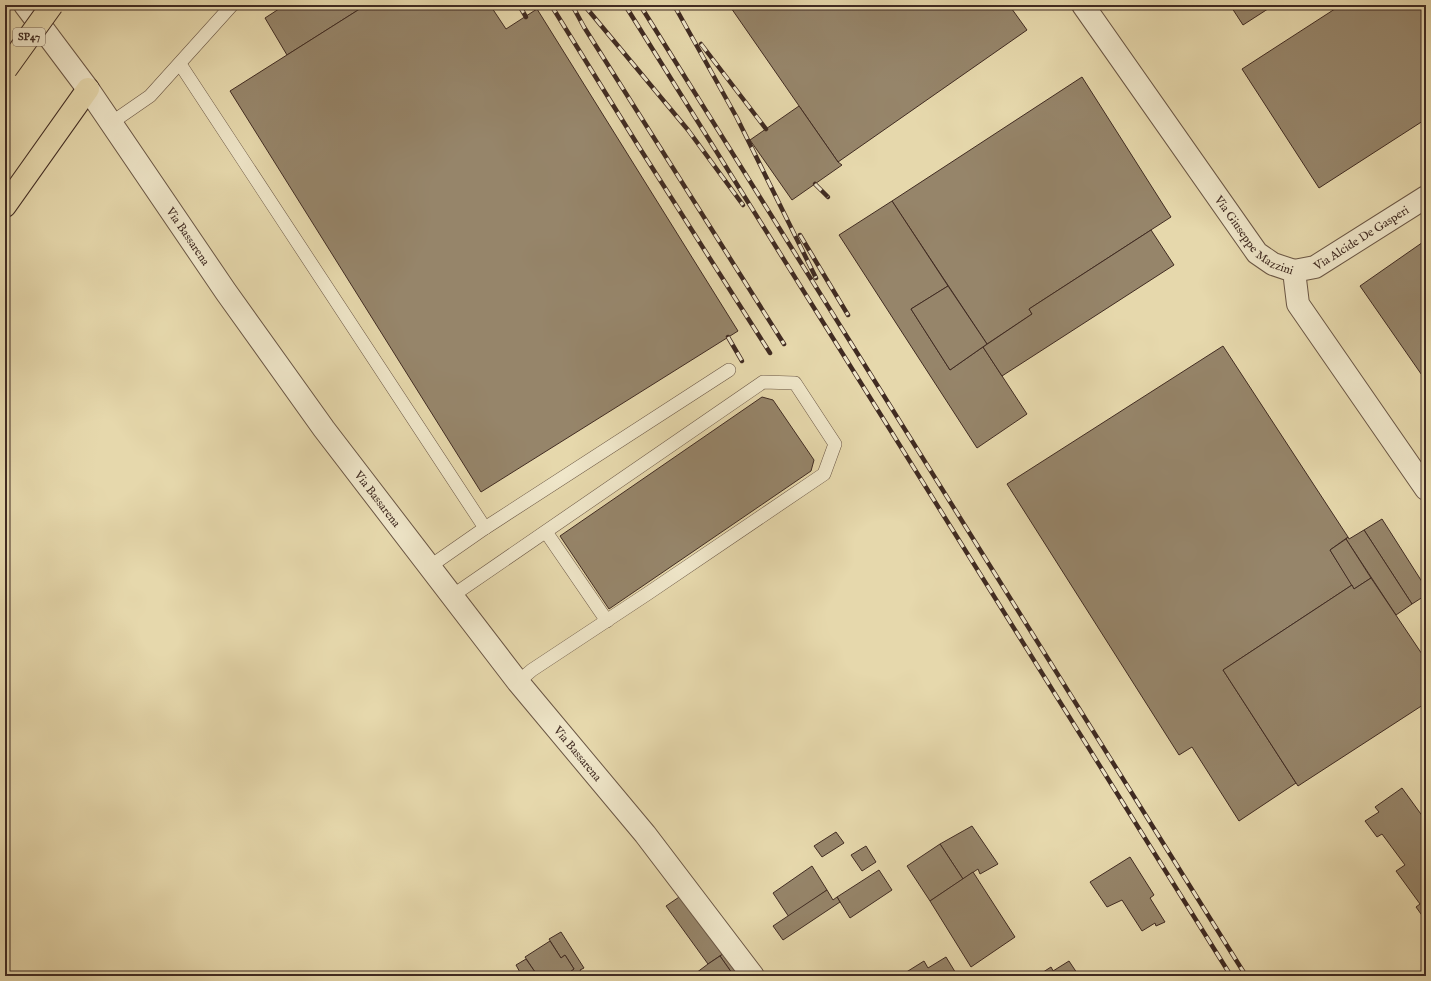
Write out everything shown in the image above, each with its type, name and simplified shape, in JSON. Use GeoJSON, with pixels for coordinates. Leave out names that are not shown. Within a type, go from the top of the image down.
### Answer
{"type":"FeatureCollection","features":[{"type":"Feature","properties":{"kind":"main road","name":"SP47"},"geometry":{"type":"LineString","coordinates":[[5,70],[52,5]]}},
{"type":"Feature","properties":{"kind":"main road"},"geometry":{"type":"LineString","coordinates":[[5,206],[88,89]]}},
{"type":"Feature","properties":{"kind":"street","name":"Via Bassarena"},"geometry":{"type":"LineString","coordinates":[[26,5],[88,89],[226,292],[315,417],[518,682],[645,834],[753,976]]}},
{"type":"Feature","properties":{"kind":"street","name":"Via Giuseppe Mazzini"},"geometry":{"type":"LineString","coordinates":[[1083,5],[1258,253],[1273,264],[1294,271],[1298,304],[1426,489]]}},
{"type":"Feature","properties":{"kind":"street","name":"Via Alcide De Gasperi"},"geometry":{"type":"LineString","coordinates":[[1294,271],[1315,267],[1426,197]]}},
{"type":"Feature","properties":{"kind":"lane"},"geometry":{"type":"LineString","coordinates":[[111,123],[150,96],[232,5]]}},
{"type":"Feature","properties":{"kind":"lane"},"geometry":{"type":"LineString","coordinates":[[180,64],[485,528]]}},
{"type":"Feature","properties":{"kind":"lane"},"geometry":{"type":"LineString","coordinates":[[429,567],[485,528],[730,370]]}},
{"type":"Feature","properties":{"kind":"lane"},"geometry":{"type":"LineString","coordinates":[[452,596],[763,382],[795,383],[835,444],[824,474],[532,670],[518,682]]}},
{"type":"Feature","properties":{"kind":"lane"},"geometry":{"type":"LineString","coordinates":[[546,532],[606,621]]}},
{"type":"Feature","properties":{"kind":"building"},"geometry":{"type":"Polygon","coordinates":[[[285,5],[366,5],[287,55],[265,18],[285,5]]]}},
{"type":"Feature","properties":{"kind":"building"},"geometry":{"type":"Polygon","coordinates":[[[366,5],[490,5],[506,29],[537,9],[738,331],[481,492],[230,91],[366,5]]]}},
{"type":"Feature","properties":{"kind":"building"},"geometry":{"type":"Polygon","coordinates":[[[729,5],[1009,5],[1027,30],[838,162],[729,5]]]}},
{"type":"Feature","properties":{"kind":"building"},"geometry":{"type":"Polygon","coordinates":[[[1230,5],[1274,5],[1243,25],[1230,5]]]}},
{"type":"Feature","properties":{"kind":"building"},"geometry":{"type":"Polygon","coordinates":[[[1341,5],[1426,5],[1426,119],[1319,188],[1242,69],[1341,5]]]}},
{"type":"Feature","properties":{"kind":"building"},"geometry":{"type":"Polygon","coordinates":[[[1082,77],[1171,217],[1029,309],[1032,314],[987,344],[892,201],[1082,77]]]}},
{"type":"Feature","properties":{"kind":"building"},"geometry":{"type":"Polygon","coordinates":[[[799,106],[838,162],[842,165],[792,200],[750,140],[799,106]]]}},
{"type":"Feature","properties":{"kind":"building"},"geometry":{"type":"Polygon","coordinates":[[[892,201],[948,286],[911,309],[950,370],[983,347],[1027,414],[977,448],[839,235],[892,201]]]}},
{"type":"Feature","properties":{"kind":"building"},"geometry":{"type":"Polygon","coordinates":[[[1151,230],[1174,265],[1002,376],[983,347],[1032,314],[1029,309],[1151,230]]]}},
{"type":"Feature","properties":{"kind":"building"},"geometry":{"type":"Polygon","coordinates":[[[1426,240],[1426,381],[1360,286],[1426,240]]]}},
{"type":"Feature","properties":{"kind":"building"},"geometry":{"type":"Polygon","coordinates":[[[948,286],[987,344],[950,370],[911,309],[948,286]]]}},
{"type":"Feature","properties":{"kind":"building"},"geometry":{"type":"Polygon","coordinates":[[[1223,346],[1348,537],[1330,550],[1352,585],[1223,670],[1296,783],[1239,821],[1192,747],[1179,755],[1007,484],[1223,346]]]}},
{"type":"Feature","properties":{"kind":"building"},"geometry":{"type":"Polygon","coordinates":[[[762,397],[773,400],[814,460],[811,471],[609,609],[560,536],[762,397]]]}},
{"type":"Feature","properties":{"kind":"building"},"geometry":{"type":"Polygon","coordinates":[[[1382,519],[1426,588],[1426,595],[1412,604],[1364,530],[1382,519]]]}},
{"type":"Feature","properties":{"kind":"building"},"geometry":{"type":"Polygon","coordinates":[[[1364,530],[1412,604],[1396,615],[1346,539],[1348,537],[1349,539],[1364,530]]]}},
{"type":"Feature","properties":{"kind":"building"},"geometry":{"type":"Polygon","coordinates":[[[1346,539],[1371,578],[1354,589],[1330,550],[1346,539]]]}},
{"type":"Feature","properties":{"kind":"building"},"geometry":{"type":"Polygon","coordinates":[[[1371,578],[1426,660],[1426,703],[1298,786],[1223,670],[1352,585],[1354,589],[1371,578]]]}},
{"type":"Feature","properties":{"kind":"building"},"geometry":{"type":"Polygon","coordinates":[[[1402,788],[1426,821],[1426,921],[1416,907],[1420,904],[1396,871],[1405,865],[1382,834],[1377,837],[1365,821],[1379,812],[1375,807],[1402,788]]]}},
{"type":"Feature","properties":{"kind":"building"},"geometry":{"type":"Polygon","coordinates":[[[972,826],[998,864],[980,874],[978,869],[963,879],[940,844],[972,826]]]}},
{"type":"Feature","properties":{"kind":"building"},"geometry":{"type":"Polygon","coordinates":[[[836,832],[844,843],[822,857],[814,846],[836,832]]]}},
{"type":"Feature","properties":{"kind":"building"},"geometry":{"type":"Polygon","coordinates":[[[940,844],[963,879],[930,901],[907,866],[940,844]]]}},
{"type":"Feature","properties":{"kind":"building"},"geometry":{"type":"Polygon","coordinates":[[[866,846],[876,862],[862,871],[851,855],[866,846]]]}},
{"type":"Feature","properties":{"kind":"building"},"geometry":{"type":"Polygon","coordinates":[[[1130,857],[1154,895],[1150,898],[1165,922],[1156,926],[1155,923],[1142,931],[1122,900],[1107,907],[1090,882],[1130,857]]]}},
{"type":"Feature","properties":{"kind":"building"},"geometry":{"type":"Polygon","coordinates":[[[812,866],[827,890],[789,917],[773,893],[812,866]]]}},
{"type":"Feature","properties":{"kind":"building"},"geometry":{"type":"Polygon","coordinates":[[[879,870],[892,890],[850,918],[837,897],[879,870]]]}},
{"type":"Feature","properties":{"kind":"building"},"geometry":{"type":"Polygon","coordinates":[[[973,872],[1015,937],[971,967],[930,901],[973,872]]]}},
{"type":"Feature","properties":{"kind":"building"},"geometry":{"type":"Polygon","coordinates":[[[827,890],[833,900],[837,897],[840,902],[783,940],[773,926],[827,890]]]}},
{"type":"Feature","properties":{"kind":"building"},"geometry":{"type":"Polygon","coordinates":[[[685,893],[727,951],[708,964],[666,906],[685,893]]]}},
{"type":"Feature","properties":{"kind":"building"},"geometry":{"type":"Polygon","coordinates":[[[561,932],[584,968],[580,970],[583,976],[575,976],[571,971],[574,969],[565,955],[561,958],[549,939],[561,932]]]}},
{"type":"Feature","properties":{"kind":"building"},"geometry":{"type":"Polygon","coordinates":[[[550,941],[561,958],[565,955],[574,969],[571,971],[575,976],[533,976],[531,974],[535,972],[525,957],[550,941]]]}},
{"type":"Feature","properties":{"kind":"building"},"geometry":{"type":"Polygon","coordinates":[[[727,951],[745,976],[734,976],[720,956],[727,951]]]}},
{"type":"Feature","properties":{"kind":"building"},"geometry":{"type":"Polygon","coordinates":[[[720,956],[734,976],[692,976],[708,964],[720,956]]]}},
{"type":"Feature","properties":{"kind":"building"},"geometry":{"type":"Polygon","coordinates":[[[946,957],[957,975],[956,976],[900,976],[924,961],[928,968],[946,957]]]}},
{"type":"Feature","properties":{"kind":"building"},"geometry":{"type":"Polygon","coordinates":[[[526,959],[535,972],[531,974],[533,976],[522,976],[516,965],[526,959]]]}},
{"type":"Feature","properties":{"kind":"building"},"geometry":{"type":"Polygon","coordinates":[[[1069,961],[1079,976],[1056,976],[1053,971],[1069,961]]]}},
{"type":"Feature","properties":{"kind":"building"},"geometry":{"type":"Polygon","coordinates":[[[1051,967],[1056,976],[1037,976],[1051,967]]]}},
{"type":"Feature","properties":{"kind":"railway"},"geometry":{"type":"LineString","coordinates":[[519,5],[526,17]]}},
{"type":"Feature","properties":{"kind":"railway"},"geometry":{"type":"LineString","coordinates":[[551,5],[770,353]]}},
{"type":"Feature","properties":{"kind":"railway"},"geometry":{"type":"LineString","coordinates":[[572,5],[584,27],[784,344]]}},
{"type":"Feature","properties":{"kind":"railway"},"geometry":{"type":"LineString","coordinates":[[584,5],[688,130],[743,205]]}},
{"type":"Feature","properties":{"kind":"railway"},"geometry":{"type":"LineString","coordinates":[[625,5],[1231,976]]}},
{"type":"Feature","properties":{"kind":"railway"},"geometry":{"type":"LineString","coordinates":[[640,5],[1246,976]]}},
{"type":"Feature","properties":{"kind":"railway"},"geometry":{"type":"LineString","coordinates":[[674,5],[737,118],[816,278]]}},
{"type":"Feature","properties":{"kind":"railway"},"geometry":{"type":"LineString","coordinates":[[701,44],[766,129]]}},
{"type":"Feature","properties":{"kind":"railway"},"geometry":{"type":"LineString","coordinates":[[815,184],[828,197]]}},
{"type":"Feature","properties":{"kind":"railway"},"geometry":{"type":"LineString","coordinates":[[800,235],[848,315]]}},
{"type":"Feature","properties":{"kind":"railway"},"geometry":{"type":"LineString","coordinates":[[728,337],[742,361]]}}]}
